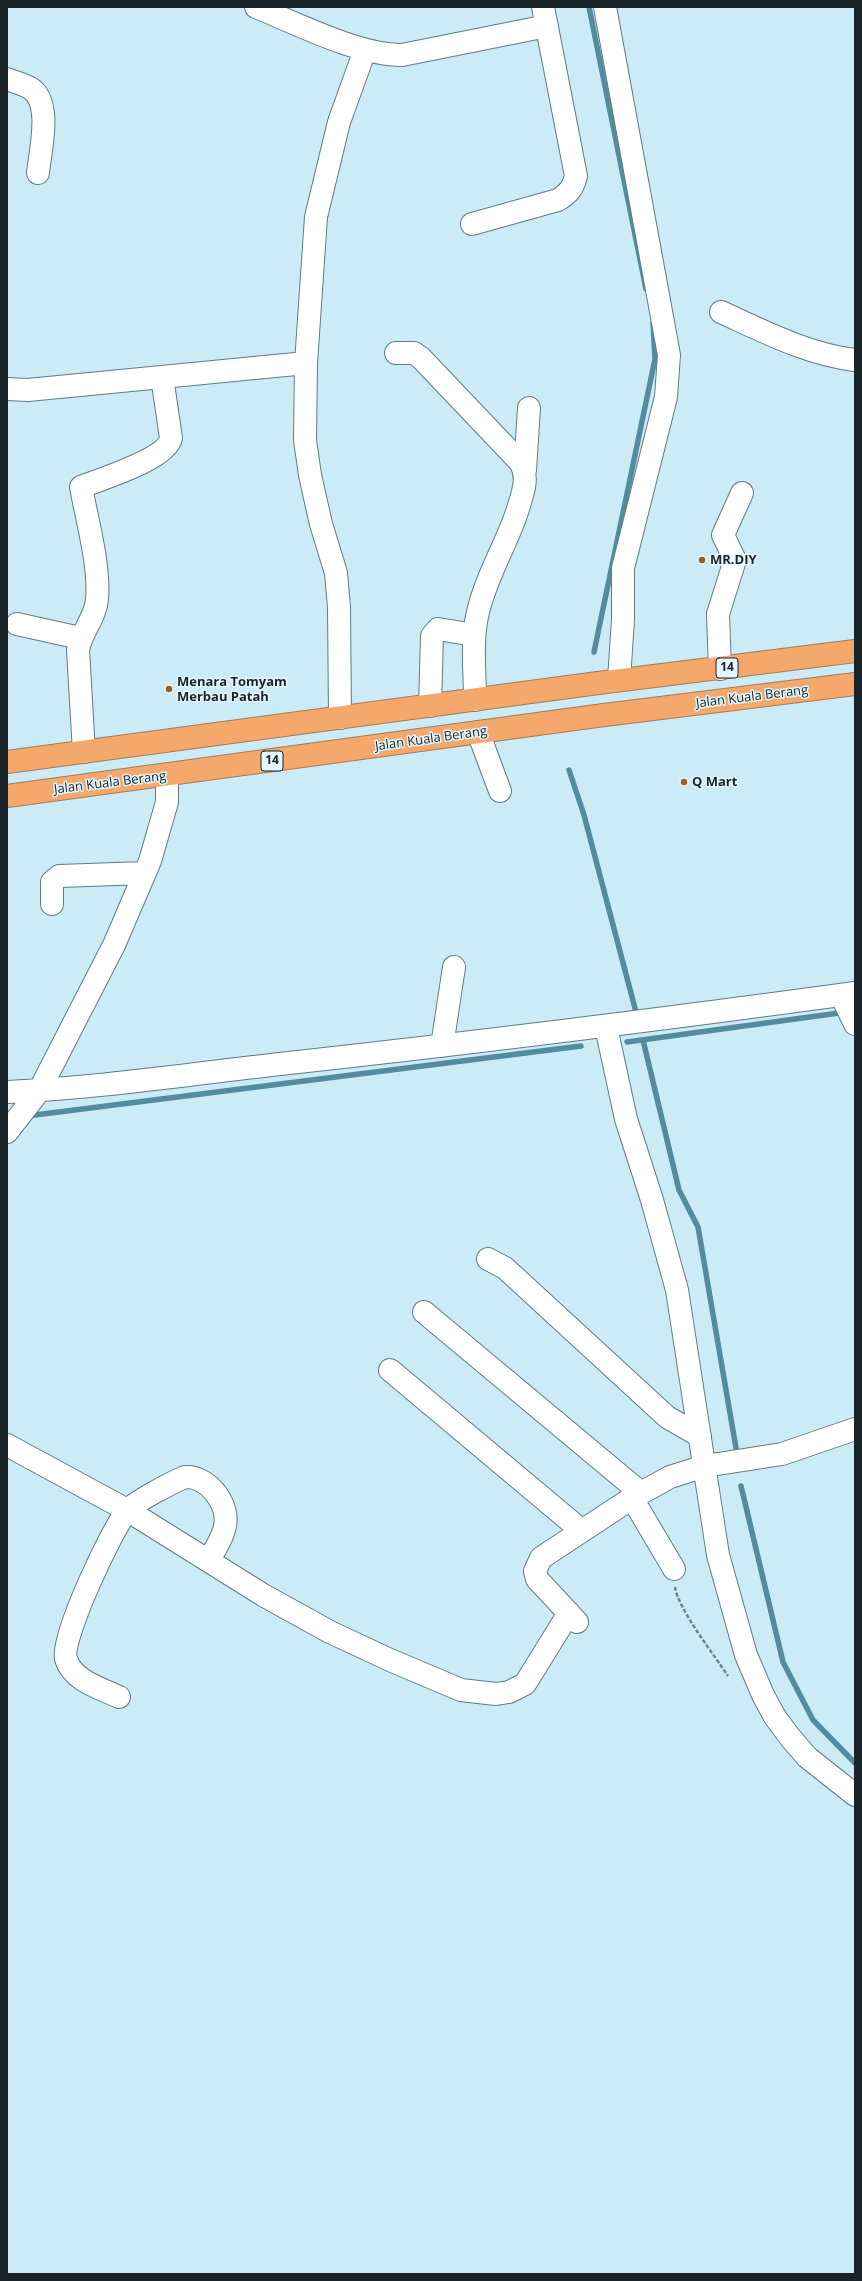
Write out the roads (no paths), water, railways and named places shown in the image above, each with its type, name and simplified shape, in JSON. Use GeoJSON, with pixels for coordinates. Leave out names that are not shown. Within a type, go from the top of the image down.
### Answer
{"type":"FeatureCollection","features":[{"type":"Feature","properties":{"kind":"highway","name":"14"},"geometry":{"type":"LineString","coordinates":[[7,762],[619,680],[855,652]]}},
{"type":"Feature","properties":{"kind":"highway","name":"Jalan Kuala Berang"},"geometry":{"type":"LineString","coordinates":[[7,796],[167,776],[478,732],[855,684]]}},
{"type":"Feature","properties":{"kind":"street"},"geometry":{"type":"LineString","coordinates":[[256,7],[366,50],[386,55],[402,55],[545,16],[576,176],[573,186],[569,193],[558,200],[472,224]]}},
{"type":"Feature","properties":{"kind":"street"},"geometry":{"type":"LineString","coordinates":[[606,7],[669,355],[666,397],[623,568],[623,619],[619,680]]}},
{"type":"Feature","properties":{"kind":"street"},"geometry":{"type":"LineString","coordinates":[[340,718],[339,606],[336,573],[321,524],[309,468],[305,440],[306,363],[316,217],[339,122],[366,50]]}},
{"type":"Feature","properties":{"kind":"street"},"geometry":{"type":"LineString","coordinates":[[7,79],[31,89],[40,99],[44,111],[38,173]]}},
{"type":"Feature","properties":{"kind":"street"},"geometry":{"type":"LineString","coordinates":[[721,312],[799,347],[855,360]]}},
{"type":"Feature","properties":{"kind":"street"},"geometry":{"type":"LineString","coordinates":[[396,353],[414,353],[421,358],[520,462],[525,470]]}},
{"type":"Feature","properties":{"kind":"street"},"geometry":{"type":"LineString","coordinates":[[7,389],[28,390],[306,363]]}},
{"type":"Feature","properties":{"kind":"street"},"geometry":{"type":"LineString","coordinates":[[84,752],[78,671],[80,638],[86,630],[98,600],[97,578],[81,487],[157,456],[168,447],[171,438],[162,377]]}},
{"type":"Feature","properties":{"kind":"street"},"geometry":{"type":"LineString","coordinates":[[475,700],[474,635],[478,611],[510,532],[524,487],[529,408]]}},
{"type":"Feature","properties":{"kind":"street"},"geometry":{"type":"LineString","coordinates":[[720,669],[718,614],[735,560],[723,539],[723,535],[742,493]]}},
{"type":"Feature","properties":{"kind":"street"},"geometry":{"type":"LineString","coordinates":[[17,624],[80,638]]}},
{"type":"Feature","properties":{"kind":"street"},"geometry":{"type":"LineString","coordinates":[[430,706],[432,636],[434,632],[438,629],[474,635]]}},
{"type":"Feature","properties":{"kind":"street"},"geometry":{"type":"LineString","coordinates":[[478,732],[500,791]]}},
{"type":"Feature","properties":{"kind":"street"},"geometry":{"type":"LineString","coordinates":[[8,1131],[35,1095],[114,945],[145,873],[167,802],[167,776]]}},
{"type":"Feature","properties":{"kind":"street"},"geometry":{"type":"LineString","coordinates":[[52,904],[52,882],[59,876],[145,873]]}},
{"type":"Feature","properties":{"kind":"street"},"geometry":{"type":"LineString","coordinates":[[442,1046],[454,967]]}},
{"type":"Feature","properties":{"kind":"street"},"geometry":{"type":"LineString","coordinates":[[7,1092],[35,1095],[82,1088],[606,1027],[848,994],[855,1024]]}},
{"type":"Feature","properties":{"kind":"street"},"geometry":{"type":"LineString","coordinates":[[606,1027],[626,1119],[652,1200],[677,1290],[718,1555],[753,1675],[775,1717],[789,1736],[807,1756],[855,1795]]}},
{"type":"Feature","properties":{"kind":"street"},"geometry":{"type":"LineString","coordinates":[[488,1259],[505,1268],[667,1417],[700,1436]]}},
{"type":"Feature","properties":{"kind":"street"},"geometry":{"type":"LineString","coordinates":[[424,1312],[636,1496],[674,1569]]}},
{"type":"Feature","properties":{"kind":"street"},"geometry":{"type":"LineString","coordinates":[[390,1370],[582,1531]]}},
{"type":"Feature","properties":{"kind":"street"},"geometry":{"type":"LineString","coordinates":[[7,1445],[127,1510],[263,1595],[330,1632],[390,1660],[461,1690],[496,1694],[509,1692],[525,1684],[573,1618],[542,1586],[535,1571],[541,1558],[636,1496],[670,1476],[705,1466],[782,1454],[855,1429]]}},
{"type":"Feature","properties":{"kind":"street"},"geometry":{"type":"LineString","coordinates":[[119,1697],[78,1677],[66,1658],[66,1649],[83,1598],[127,1510],[185,1477],[192,1476],[200,1480],[210,1487],[220,1500],[225,1516],[225,1525],[222,1535],[209,1560]]}},
{"type":"Feature","properties":{"kind":"waterway"},"geometry":{"type":"LineString","coordinates":[[589,7],[646,289]]}},
{"type":"Feature","properties":{"kind":"waterway"},"geometry":{"type":"LineString","coordinates":[[594,652],[655,359],[653,323]]}},
{"type":"Feature","properties":{"kind":"waterway"},"geometry":{"type":"LineString","coordinates":[[569,770],[584,815],[636,1012]]}},
{"type":"Feature","properties":{"kind":"waterway"},"geometry":{"type":"LineString","coordinates":[[627,1042],[839,1013]]}},
{"type":"Feature","properties":{"kind":"waterway"},"geometry":{"type":"LineString","coordinates":[[643,1040],[679,1190],[698,1227],[736,1448]]}},
{"type":"Feature","properties":{"kind":"waterway"},"geometry":{"type":"LineString","coordinates":[[27,1116],[581,1046]]}},
{"type":"Feature","properties":{"kind":"waterway"},"geometry":{"type":"LineString","coordinates":[[741,1486],[783,1662],[813,1720],[855,1763]]}},
{"type":"Feature","properties":{"kind":"place","name":"MR.DIY"},"geometry":{"type":"Point","coordinates":[702,560]}},
{"type":"Feature","properties":{"kind":"place","name":"Menara Tomyam Merbau Patah"},"geometry":{"type":"Point","coordinates":[169,689]}},
{"type":"Feature","properties":{"kind":"place","name":"Q Mart"},"geometry":{"type":"Point","coordinates":[684,782]}}]}
